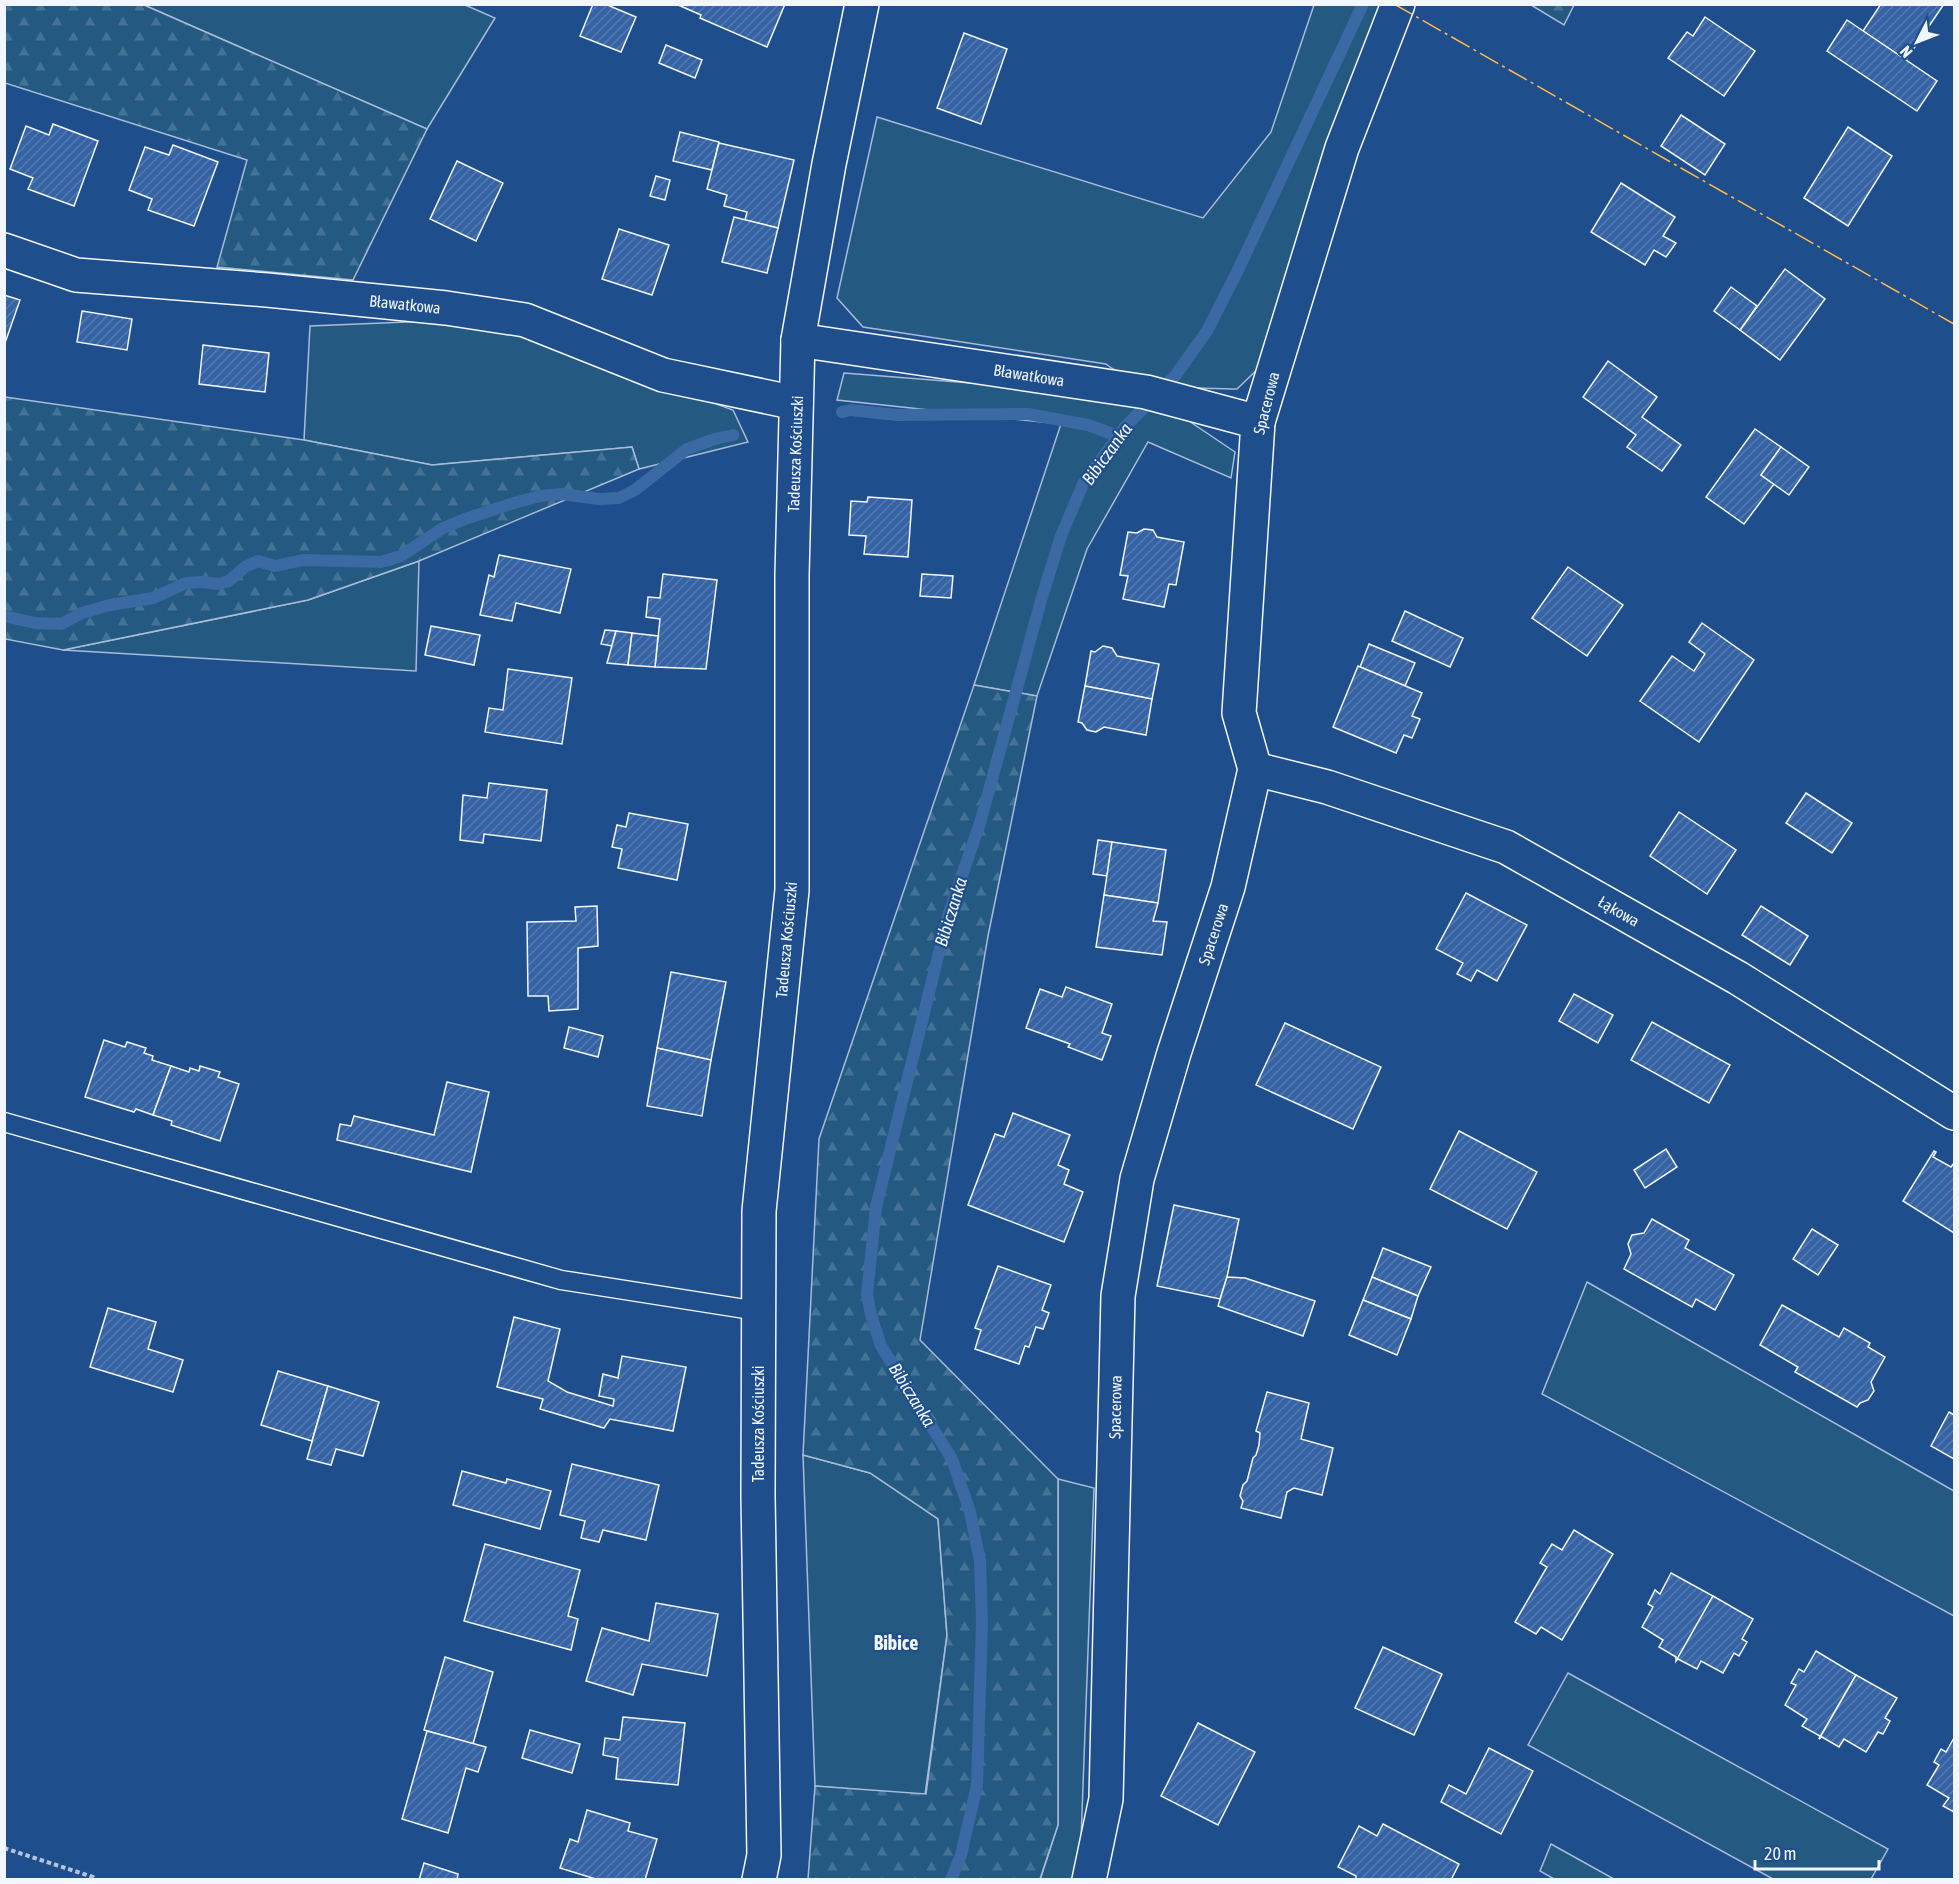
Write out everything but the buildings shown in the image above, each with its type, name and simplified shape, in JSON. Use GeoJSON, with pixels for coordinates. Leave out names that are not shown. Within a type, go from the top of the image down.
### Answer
{"type":"FeatureCollection","features":[{"type":"Feature","properties":{"kind":"street","name":"Tadeusza Kościuszki"},"geometry":{"type":"LineString","coordinates":[[759,1880],[764,1855],[758,1496],[759,1211],[792,890],[792,575],[798,340],[829,164],[862,4]]}},
{"type":"Feature","properties":{"kind":"street","name":"Spacerowa"},"geometry":{"type":"LineString","coordinates":[[1089,1880],[1106,1800],[1118,1296],[1137,1179],[1174,1053],[1228,886],[1255,769],[1239,713],[1258,422],[1342,148],[1398,4]]}},
{"type":"Feature","properties":{"kind":"street","name":"Bławatkowa"},"geometry":{"type":"LineString","coordinates":[[4,250],[76,274],[435,306],[525,320],[663,375],[796,404]]}},
{"type":"Feature","properties":{"kind":"street","name":"Bławatkowa"},"geometry":{"type":"LineString","coordinates":[[798,340],[1161,396],[1258,422]]}},
{"type":"Feature","properties":{"kind":"street","name":"Łąkowa"},"geometry":{"type":"LineString","coordinates":[[1255,769],[1327,787],[1506,847],[1738,978],[1954,1113]]}},
{"type":"Feature","properties":{"kind":"lane"},"geometry":{"type":"LineString","coordinates":[[4,1122],[561,1281],[758,1311]]}},
{"type":"Feature","properties":{"kind":"path"},"geometry":{"type":"LineString","coordinates":[[4,1848],[93,1877],[96,1880]]}},
{"type":"Feature","properties":{"kind":"green space"},"geometry":{"type":"Polygon","coordinates":[[[5,4],[144,5],[427,129],[353,280],[217,267],[247,160],[5,83],[5,4]]]}},
{"type":"Feature","properties":{"kind":"green space"},"geometry":{"type":"Polygon","coordinates":[[[463,4],[495,18],[427,129],[144,5],[463,4]]]}},
{"type":"Feature","properties":{"kind":"green space"},"geometry":{"type":"Polygon","coordinates":[[[1314,5],[1380,5],[1311,191],[1264,363],[1237,389],[1169,386],[1134,379],[1106,364],[863,327],[837,298],[877,117],[1203,218],[1271,132],[1314,5]]]}},
{"type":"Feature","properties":{"kind":"green space"},"geometry":{"type":"Polygon","coordinates":[[[1531,5],[1574,5],[1564,25],[1531,5]]]}},
{"type":"Feature","properties":{"kind":"green space"},"geometry":{"type":"Polygon","coordinates":[[[455,320],[552,344],[733,410],[748,442],[639,469],[632,447],[432,465],[304,440],[310,326],[455,320]]]}},
{"type":"Feature","properties":{"kind":"green space"},"geometry":{"type":"Polygon","coordinates":[[[844,373],[1073,391],[1174,411],[1235,452],[1231,478],[1148,442],[1087,549],[1037,696],[974,685],[1061,424],[837,400],[844,373]]]}},
{"type":"Feature","properties":{"kind":"green space"},"geometry":{"type":"Polygon","coordinates":[[[5,397],[304,440],[432,465],[632,447],[639,469],[419,561],[308,600],[63,650],[5,639],[5,397]]]}},
{"type":"Feature","properties":{"kind":"green space"},"geometry":{"type":"Polygon","coordinates":[[[419,561],[416,671],[63,650],[308,600],[419,561]]]}},
{"type":"Feature","properties":{"kind":"green space"},"geometry":{"type":"Polygon","coordinates":[[[974,685],[1037,696],[988,936],[920,1340],[1058,1479],[1058,1825],[1040,1879],[808,1879],[815,1786],[926,1794],[947,1635],[938,1519],[870,1473],[803,1455],[819,1139],[974,685]]]}},
{"type":"Feature","properties":{"kind":"green space"},"geometry":{"type":"Polygon","coordinates":[[[1587,1282],[1954,1491],[1954,1616],[1542,1394],[1587,1282]]]}},
{"type":"Feature","properties":{"kind":"green space"},"geometry":{"type":"Polygon","coordinates":[[[803,1455],[870,1473],[938,1519],[947,1635],[925,1795],[815,1786],[803,1455]]]}},
{"type":"Feature","properties":{"kind":"green space"},"geometry":{"type":"Polygon","coordinates":[[[1058,1479],[1094,1488],[1080,1868],[1077,1879],[1040,1880],[1058,1825],[1058,1479]]]}},
{"type":"Feature","properties":{"kind":"green space"},"geometry":{"type":"Polygon","coordinates":[[[1568,1673],[1888,1849],[1871,1879],[1773,1879],[1528,1745],[1568,1673]]]}},
{"type":"Feature","properties":{"kind":"green space"},"geometry":{"type":"Polygon","coordinates":[[[1551,1844],[1614,1879],[1554,1879],[1540,1871],[1551,1844]]]}},
{"type":"Feature","properties":{"kind":"waterway","name":"Bibiczanka"},"geometry":{"type":"LineString","coordinates":[[951,1880],[961,1855],[977,1785],[982,1623],[980,1561],[970,1512],[952,1459],[881,1346],[871,1315],[867,1294],[876,1207],[948,916],[980,823],[1061,536],[1083,484],[1125,427],[1175,376],[1207,331],[1363,4]]}},
{"type":"Feature","properties":{"kind":"waterway"},"geometry":{"type":"LineString","coordinates":[[842,412],[850,410],[897,415],[1028,414],[1088,425],[1118,436]]}},
{"type":"Feature","properties":{"kind":"waterway"},"geometry":{"type":"LineString","coordinates":[[4,616],[35,623],[61,624],[82,613],[110,605],[153,598],[186,583],[218,584],[229,581],[245,567],[258,561],[275,566],[303,560],[381,562],[401,556],[443,528],[540,496],[561,494],[599,499],[619,498],[635,490],[687,449],[733,435]]}},
{"type":"Feature","properties":{"kind":"power"},"geometry":{"type":"LineString","coordinates":[[1394,4],[1954,324]]}},
{"type":"Feature","properties":{"kind":"district","name":"Bibice"},"geometry":{"type":"Point","coordinates":[896,1643]}}]}
